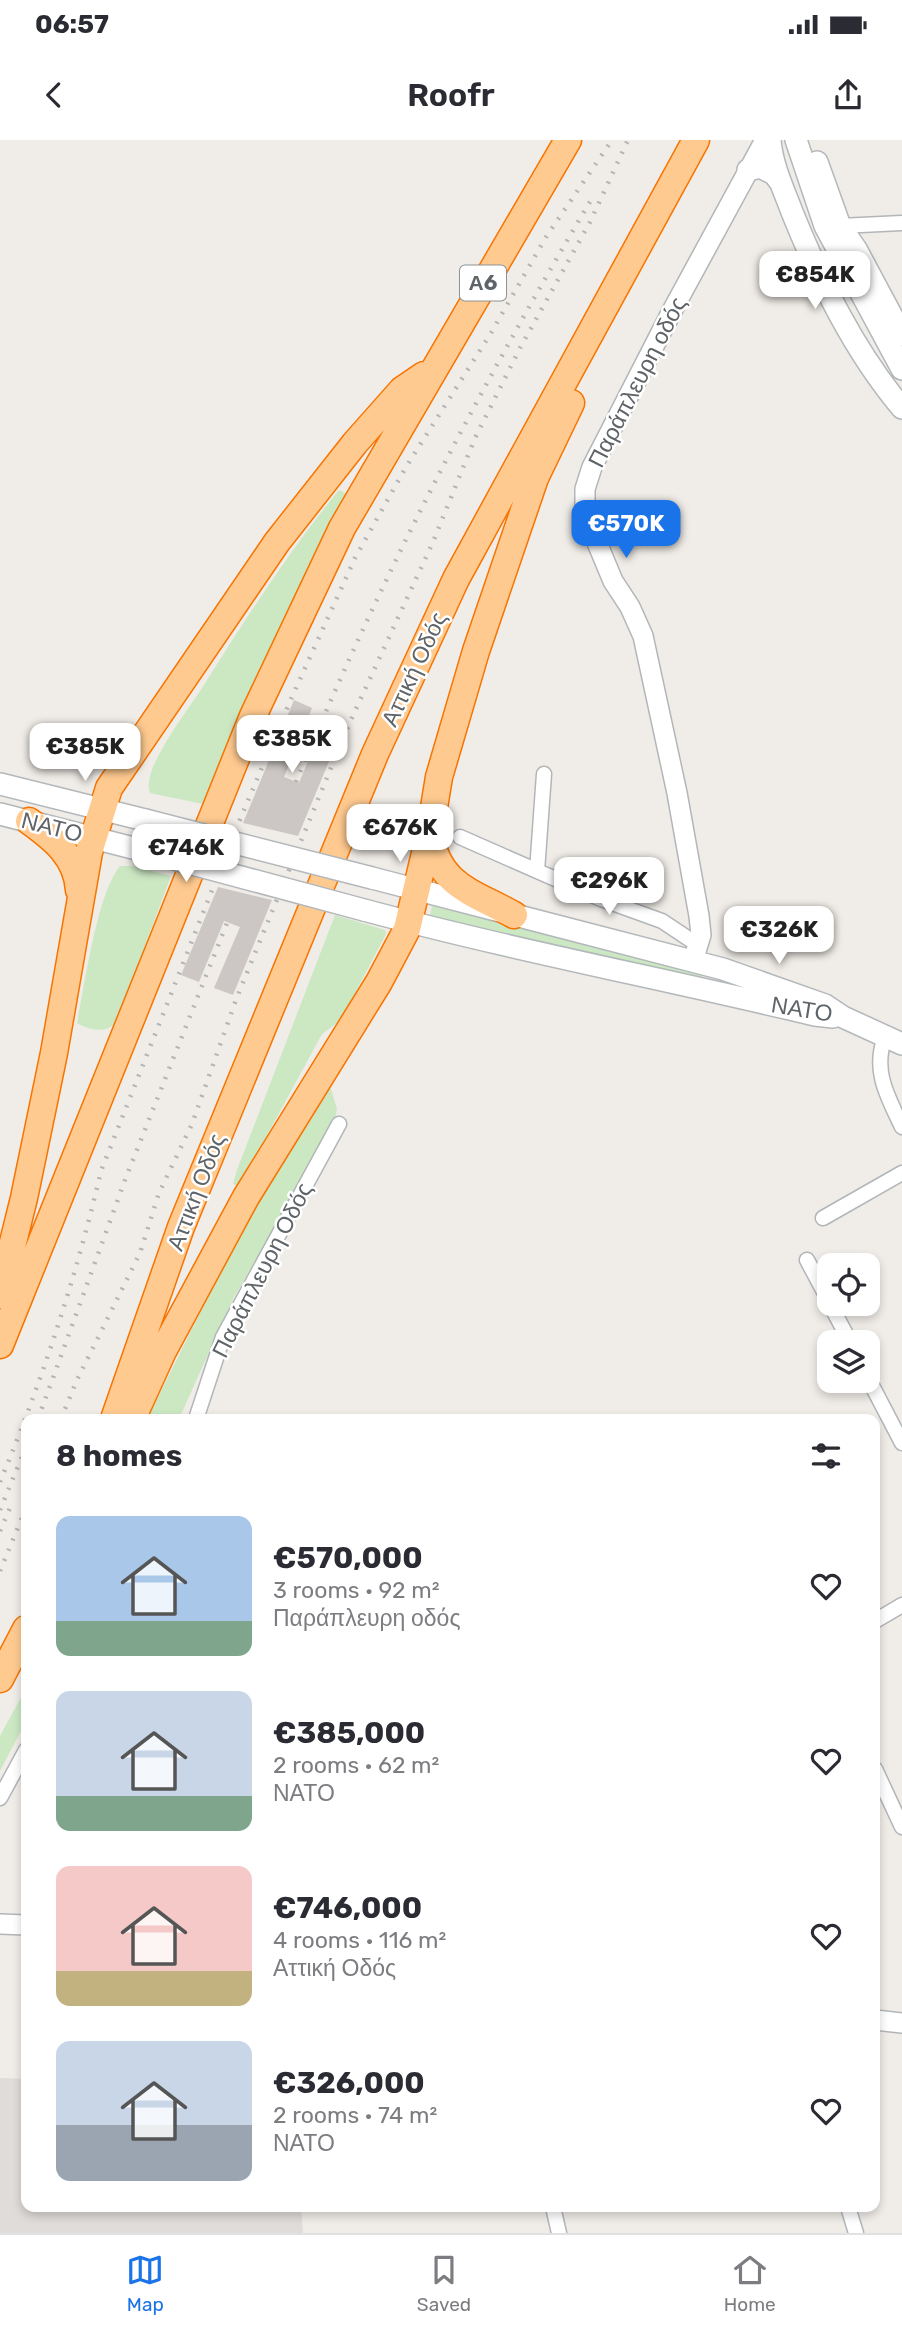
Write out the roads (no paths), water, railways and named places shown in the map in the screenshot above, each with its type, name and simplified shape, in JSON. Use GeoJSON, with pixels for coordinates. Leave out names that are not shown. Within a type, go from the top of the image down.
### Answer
{"type":"FeatureCollection","features":[{"type":"Feature","properties":{"kind":"highway","name":"Α6"},"geometry":{"type":"LineString","coordinates":[[0,1345],[253,716],[342,528],[433,368],[569,140]]}},
{"type":"Feature","properties":{"kind":"highway","name":"Αττική Οδός"},"geometry":{"type":"LineString","coordinates":[[116,1414],[181,1227],[375,754],[456,579],[696,140]]}},
{"type":"Feature","properties":{"kind":"highway"},"geometry":{"type":"LineString","coordinates":[[133,1414],[163,1351],[246,1197],[380,982],[410,922],[439,777],[476,651],[536,478],[587,369],[612,294]]}},
{"type":"Feature","properties":{"kind":"highway"},"geometry":{"type":"LineString","coordinates":[[0,1295],[24,1198],[54,1054],[93,837],[115,779],[277,542],[355,443],[402,390],[433,368]]}},
{"type":"Feature","properties":{"kind":"highway"},"geometry":{"type":"LineString","coordinates":[[29,821],[67,854],[78,879],[80,901]]}},
{"type":"Feature","properties":{"kind":"highway"},"geometry":{"type":"LineString","coordinates":[[430,832],[432,852],[439,867],[451,881],[514,915]]}},
{"type":"Feature","properties":{"kind":"highway"},"geometry":{"type":"LineString","coordinates":[[0,1679],[21,1639]]}},
{"type":"Feature","properties":{"kind":"main road"},"geometry":{"type":"LineString","coordinates":[[768,140],[780,182],[825,285],[861,352],[902,408]]}},
{"type":"Feature","properties":{"kind":"main road"},"geometry":{"type":"LineString","coordinates":[[796,140],[825,226],[902,369]]}},
{"type":"Feature","properties":{"kind":"main road"},"geometry":{"type":"LineString","coordinates":[[811,140],[840,226],[856,249],[902,335]]}},
{"type":"Feature","properties":{"kind":"main road"},"geometry":{"type":"LineString","coordinates":[[748,170],[760,167],[774,174],[780,182]]}},
{"type":"Feature","properties":{"kind":"main road","name":"ΝΑΤΟ"},"geometry":{"type":"LineString","coordinates":[[0,785],[514,915],[696,953],[756,980],[825,1004],[843,1017]]}},
{"type":"Feature","properties":{"kind":"main road","name":"ΝΑΤΟ"},"geometry":{"type":"LineString","coordinates":[[0,814],[410,922],[815,1015],[843,1017]]}},
{"type":"Feature","properties":{"kind":"main road"},"geometry":{"type":"LineString","coordinates":[[843,1017],[893,1041]]}},
{"type":"Feature","properties":{"kind":"street","name":"Παράπλευρη οδός"},"geometry":{"type":"LineString","coordinates":[[696,953],[701,935],[685,839],[643,636],[597,545],[585,505],[585,489],[592,467],[610,432],[748,170],[768,140]]}},
{"type":"Feature","properties":{"kind":"street"},"geometry":{"type":"LineString","coordinates":[[840,226],[902,223]]}},
{"type":"Feature","properties":{"kind":"street"},"geometry":{"type":"LineString","coordinates":[[537,871],[544,774]]}},
{"type":"Feature","properties":{"kind":"street"},"geometry":{"type":"LineString","coordinates":[[460,837],[601,899],[662,921],[696,953]]}},
{"type":"Feature","properties":{"kind":"street"},"geometry":{"type":"LineString","coordinates":[[893,1041],[878,1060],[879,1074],[902,1127]]}},
{"type":"Feature","properties":{"kind":"street","name":"Παράπλευρη Οδός"},"geometry":{"type":"LineString","coordinates":[[198,1414],[223,1337],[339,1124]]}},
{"type":"Feature","properties":{"kind":"street"},"geometry":{"type":"LineString","coordinates":[[823,1218],[902,1173]]}},
{"type":"Feature","properties":{"kind":"street"},"geometry":{"type":"LineString","coordinates":[[807,1261],[817,1279]]}},
{"type":"Feature","properties":{"kind":"street"},"geometry":{"type":"LineString","coordinates":[[876,1393],[902,1444]]}},
{"type":"Feature","properties":{"kind":"street"},"geometry":{"type":"LineString","coordinates":[[880,1618],[902,1605]]}},
{"type":"Feature","properties":{"kind":"street"},"geometry":{"type":"LineString","coordinates":[[0,1798],[21,1759]]}},
{"type":"Feature","properties":{"kind":"street"},"geometry":{"type":"LineString","coordinates":[[880,1780],[902,1827]]}},
{"type":"Feature","properties":{"kind":"street"},"geometry":{"type":"LineString","coordinates":[[0,1924],[21,1925]]}},
{"type":"Feature","properties":{"kind":"street"},"geometry":{"type":"LineString","coordinates":[[880,2021],[902,2023]]}},
{"type":"Feature","properties":{"kind":"street"},"geometry":{"type":"LineString","coordinates":[[554,2212],[559,2233]]}},
{"type":"Feature","properties":{"kind":"street"},"geometry":{"type":"LineString","coordinates":[[850,2212],[856,2233]]}},
{"type":"Feature","properties":{"kind":"railway"},"geometry":{"type":"LineString","coordinates":[[27,1414],[81,1251],[101,1171],[239,822],[355,558],[406,467],[491,333],[546,237],[612,140]]}},
{"type":"Feature","properties":{"kind":"railway"},"geometry":{"type":"LineString","coordinates":[[63,1414],[140,1253],[159,1193],[192,1124],[237,997],[349,724],[433,542],[475,438],[520,348],[590,222],[628,140]]}},
{"type":"Feature","properties":{"kind":"railway"},"geometry":{"type":"LineString","coordinates":[[296,782],[362,633],[433,486],[510,342],[591,200]]}},
{"type":"Feature","properties":{"kind":"railway"},"geometry":{"type":"LineString","coordinates":[[40,1414],[125,1180],[227,923]]}},
{"type":"Feature","properties":{"kind":"railway"},"geometry":{"type":"LineString","coordinates":[[0,1482],[21,1429]]}},
{"type":"Feature","properties":{"kind":"railway"},"geometry":{"type":"LineString","coordinates":[[0,1510],[21,1459]]}},
{"type":"Feature","properties":{"kind":"railway"},"geometry":{"type":"LineString","coordinates":[[0,1531],[13,1501]]}},
{"type":"Feature","properties":{"kind":"railway"},"geometry":{"type":"LineString","coordinates":[[0,1571],[21,1520]]}}]}
